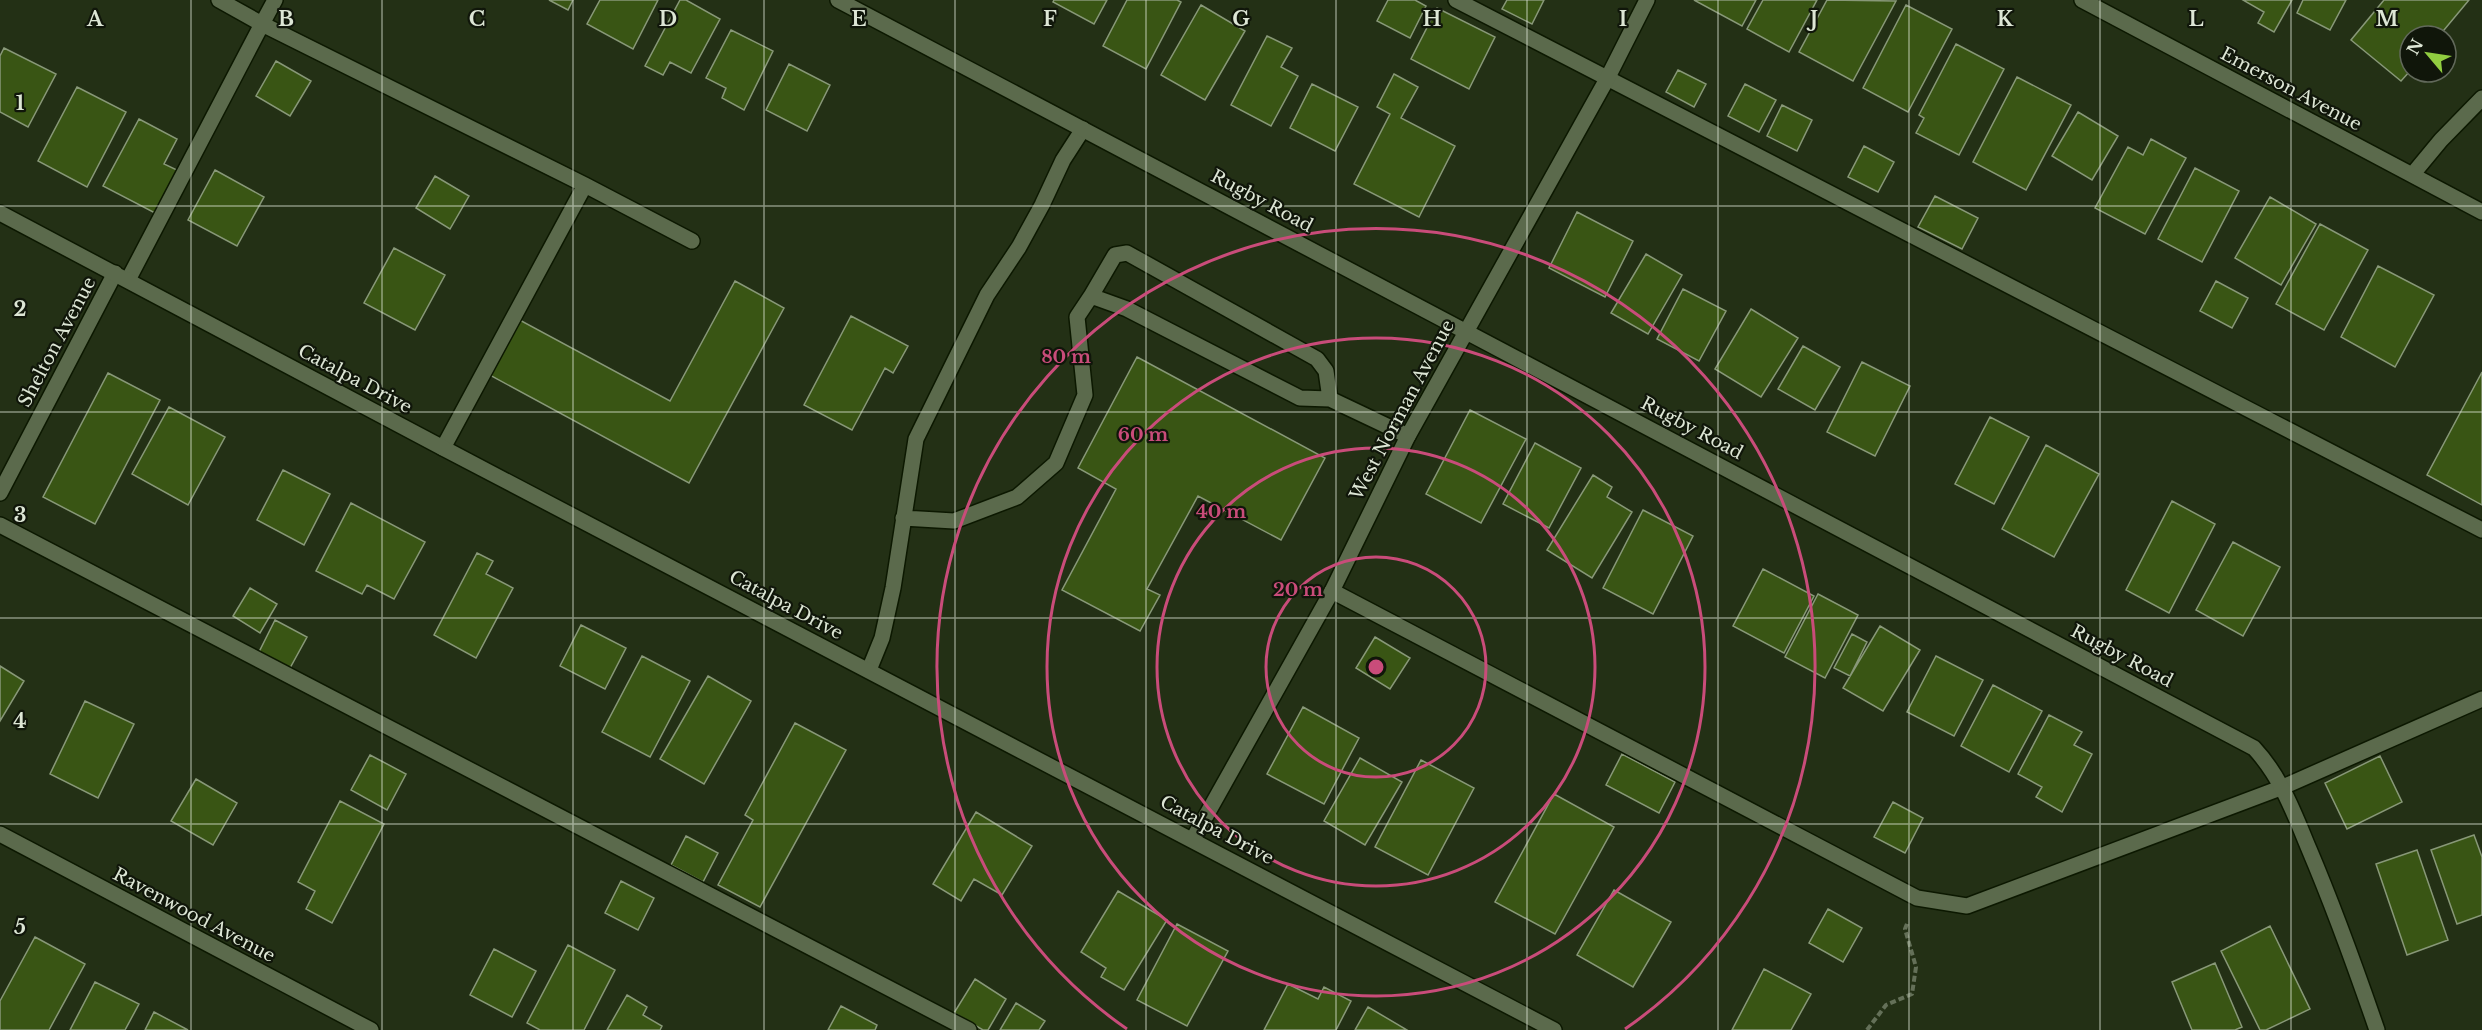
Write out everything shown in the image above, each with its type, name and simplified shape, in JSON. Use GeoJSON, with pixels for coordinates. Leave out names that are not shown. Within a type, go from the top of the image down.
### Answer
{"type":"FeatureCollection","features":[{"type":"Feature","properties":{"kind":"street"},"geometry":{"type":"LineString","coordinates":[[219,0],[262,24],[692,241]]}},
{"type":"Feature","properties":{"kind":"street","name":"Shelton Avenue"},"geometry":{"type":"LineString","coordinates":[[0,493],[275,0]]}},
{"type":"Feature","properties":{"kind":"street","name":"Rugby Road"},"geometry":{"type":"LineString","coordinates":[[838,0],[2254,748],[2269,764],[2283,787],[2331,901],[2377,1030]]}},
{"type":"Feature","properties":{"kind":"street"},"geometry":{"type":"LineString","coordinates":[[1456,0],[2482,530]]}},
{"type":"Feature","properties":{"kind":"street","name":"West Norman Avenue"},"geometry":{"type":"LineString","coordinates":[[1193,839],[1332,591],[1408,436],[1607,79],[1647,0]]}},
{"type":"Feature","properties":{"kind":"street","name":"Emerson Avenue"},"geometry":{"type":"LineString","coordinates":[[2082,0],[2482,212]]}},
{"type":"Feature","properties":{"kind":"street"},"geometry":{"type":"LineString","coordinates":[[2412,175],[2441,140],[2482,98]]}},
{"type":"Feature","properties":{"kind":"street"},"geometry":{"type":"LineString","coordinates":[[868,670],[882,638],[893,588],[916,439],[987,296],[1019,247],[1063,160],[1083,129]]}},
{"type":"Feature","properties":{"kind":"street"},"geometry":{"type":"LineString","coordinates":[[443,448],[585,185]]}},
{"type":"Feature","properties":{"kind":"street","name":"Catalpa Drive"},"geometry":{"type":"LineString","coordinates":[[0,213],[443,448],[1554,1030]]}},
{"type":"Feature","properties":{"kind":"street"},"geometry":{"type":"LineString","coordinates":[[903,518],[954,521],[1017,497],[1056,463],[1085,395],[1077,317],[1115,255],[1127,253],[1317,358],[1326,371],[1330,399]]}},
{"type":"Feature","properties":{"kind":"street"},"geometry":{"type":"LineString","coordinates":[[1091,296],[1127,309],[1300,398],[1330,399],[1408,436]]}},
{"type":"Feature","properties":{"kind":"street"},"geometry":{"type":"LineString","coordinates":[[0,525],[969,1030]]}},
{"type":"Feature","properties":{"kind":"street"},"geometry":{"type":"LineString","coordinates":[[1332,591],[1917,898],[1967,906],[2283,787],[2482,699]]}},
{"type":"Feature","properties":{"kind":"street","name":"Ravenwood Avenue"},"geometry":{"type":"LineString","coordinates":[[0,834],[371,1030]]}},
{"type":"Feature","properties":{"kind":"path"},"geometry":{"type":"LineString","coordinates":[[1867,1030],[1886,1005],[1912,994],[1916,967],[1905,929],[1917,898]]}},
{"type":"Feature","properties":{"kind":"building"},"geometry":{"type":"Polygon","coordinates":[[[549,0],[573,0],[568,10],[549,0]]]}},
{"type":"Feature","properties":{"kind":"building"},"geometry":{"type":"Polygon","coordinates":[[[600,0],[658,0],[633,49],[587,24],[600,0]]]}},
{"type":"Feature","properties":{"kind":"building"},"geometry":{"type":"Polygon","coordinates":[[[680,0],[686,0],[720,19],[691,73],[670,62],[663,75],[645,66],[680,0]]]}},
{"type":"Feature","properties":{"kind":"building"},"geometry":{"type":"Polygon","coordinates":[[[1054,0],[1107,0],[1094,24],[1053,2],[1054,0]]]}},
{"type":"Feature","properties":{"kind":"building"},"geometry":{"type":"Polygon","coordinates":[[[1127,0],[1177,0],[1181,2],[1146,69],[1103,46],[1127,0]]]}},
{"type":"Feature","properties":{"kind":"building"},"geometry":{"type":"Polygon","coordinates":[[[1388,0],[1415,0],[1426,6],[1410,38],[1377,21],[1388,0]]]}},
{"type":"Feature","properties":{"kind":"building"},"geometry":{"type":"Polygon","coordinates":[[[1507,0],[1544,0],[1532,24],[1502,9],[1507,0]]]}},
{"type":"Feature","properties":{"kind":"building"},"geometry":{"type":"Polygon","coordinates":[[[1694,0],[1756,0],[1742,26],[1694,0]]]}},
{"type":"Feature","properties":{"kind":"building"},"geometry":{"type":"Polygon","coordinates":[[[1763,0],[1817,0],[1789,52],[1747,29],[1763,0]]]}},
{"type":"Feature","properties":{"kind":"building"},"geometry":{"type":"Polygon","coordinates":[[[1827,0],[1896,1],[1853,81],[1799,52],[1827,0]]]}},
{"type":"Feature","properties":{"kind":"building"},"geometry":{"type":"Polygon","coordinates":[[[2243,0],[2292,0],[2274,32],[2258,23],[2264,12],[2243,0]]]}},
{"type":"Feature","properties":{"kind":"building"},"geometry":{"type":"Polygon","coordinates":[[[2303,0],[2346,0],[2330,30],[2297,13],[2303,0]]]}},
{"type":"Feature","properties":{"kind":"building"},"geometry":{"type":"Polygon","coordinates":[[[2384,0],[2469,0],[2449,24],[2398,24],[2398,79],[2351,40],[2384,0]]]}},
{"type":"Feature","properties":{"kind":"building"},"geometry":{"type":"Polygon","coordinates":[[[1201,5],[1245,31],[1205,100],[1161,75],[1201,5]]]}},
{"type":"Feature","properties":{"kind":"building"},"geometry":{"type":"Polygon","coordinates":[[[1906,5],[1952,29],[1908,112],[1863,88],[1906,5]]]}},
{"type":"Feature","properties":{"kind":"building"},"geometry":{"type":"Polygon","coordinates":[[[1437,8],[1495,37],[1469,89],[1411,59],[1437,8]]]}},
{"type":"Feature","properties":{"kind":"building"},"geometry":{"type":"Polygon","coordinates":[[[731,30],[773,51],[744,110],[722,98],[726,88],[706,78],[731,30]]]}},
{"type":"Feature","properties":{"kind":"building"},"geometry":{"type":"Polygon","coordinates":[[[1267,36],[1292,48],[1281,67],[1298,76],[1271,126],[1231,105],[1267,36]]]}},
{"type":"Feature","properties":{"kind":"building"},"geometry":{"type":"Polygon","coordinates":[[[1956,44],[2004,69],[1959,155],[1916,133],[1924,118],[1919,115],[1956,44]]]}},
{"type":"Feature","properties":{"kind":"building"},"geometry":{"type":"Polygon","coordinates":[[[4,48],[56,74],[28,127],[0,112],[0,56],[4,48]]]}},
{"type":"Feature","properties":{"kind":"building"},"geometry":{"type":"Polygon","coordinates":[[[276,61],[311,81],[290,116],[256,96],[276,61]]]}},
{"type":"Feature","properties":{"kind":"building"},"geometry":{"type":"Polygon","coordinates":[[[789,64],[830,85],[807,131],[766,110],[789,64]]]}},
{"type":"Feature","properties":{"kind":"building"},"geometry":{"type":"Polygon","coordinates":[[[1678,70],[1706,84],[1694,107],[1666,92],[1678,70]]]}},
{"type":"Feature","properties":{"kind":"building"},"geometry":{"type":"Polygon","coordinates":[[[1394,74],[1418,87],[1401,118],[1455,146],[1419,217],[1354,184],[1390,114],[1377,107],[1394,74]]]}},
{"type":"Feature","properties":{"kind":"building"},"geometry":{"type":"Polygon","coordinates":[[[2017,77],[2071,105],[2026,190],[1973,162],[2017,77]]]}},
{"type":"Feature","properties":{"kind":"building"},"geometry":{"type":"Polygon","coordinates":[[[1312,84],[1358,107],[1335,151],[1290,128],[1312,84]]]}},
{"type":"Feature","properties":{"kind":"building"},"geometry":{"type":"Polygon","coordinates":[[[1745,84],[1776,100],[1759,132],[1728,116],[1745,84]]]}},
{"type":"Feature","properties":{"kind":"building"},"geometry":{"type":"Polygon","coordinates":[[[77,87],[126,112],[87,187],[38,161],[77,87]]]}},
{"type":"Feature","properties":{"kind":"building"},"geometry":{"type":"Polygon","coordinates":[[[1782,105],[1812,120],[1797,151],[1767,136],[1782,105]]]}},
{"type":"Feature","properties":{"kind":"building"},"geometry":{"type":"Polygon","coordinates":[[[2078,112],[2118,136],[2092,180],[2052,156],[2078,112]]]}},
{"type":"Feature","properties":{"kind":"building"},"geometry":{"type":"Polygon","coordinates":[[[139,119],[177,139],[164,164],[177,170],[155,213],[103,186],[139,119]]]}},
{"type":"Feature","properties":{"kind":"building"},"geometry":{"type":"Polygon","coordinates":[[[2151,139],[2186,158],[2145,234],[2095,208],[2128,147],[2143,155],[2151,139]]]}},
{"type":"Feature","properties":{"kind":"building"},"geometry":{"type":"Polygon","coordinates":[[[1864,146],[1894,162],[1878,192],[1848,177],[1864,146]]]}},
{"type":"Feature","properties":{"kind":"building"},"geometry":{"type":"Polygon","coordinates":[[[2195,168],[2239,191],[2202,262],[2158,239],[2195,168]]]}},
{"type":"Feature","properties":{"kind":"building"},"geometry":{"type":"Polygon","coordinates":[[[215,170],[264,197],[237,246],[188,220],[215,170]]]}},
{"type":"Feature","properties":{"kind":"building"},"geometry":{"type":"Polygon","coordinates":[[[435,176],[469,196],[450,229],[416,208],[435,176]]]}},
{"type":"Feature","properties":{"kind":"building"},"geometry":{"type":"Polygon","coordinates":[[[1935,196],[1978,218],[1962,249],[1918,227],[1935,196]]]}},
{"type":"Feature","properties":{"kind":"building"},"geometry":{"type":"Polygon","coordinates":[[[2270,197],[2316,224],[2281,285],[2235,258],[2270,197]]]}},
{"type":"Feature","properties":{"kind":"building"},"geometry":{"type":"Polygon","coordinates":[[[1577,212],[1633,241],[1605,297],[1549,268],[1577,212]]]}},
{"type":"Feature","properties":{"kind":"building"},"geometry":{"type":"Polygon","coordinates":[[[2320,224],[2368,250],[2324,330],[2276,304],[2320,224]]]}},
{"type":"Feature","properties":{"kind":"building"},"geometry":{"type":"Polygon","coordinates":[[[394,248],[445,275],[415,330],[364,303],[394,248]]]}},
{"type":"Feature","properties":{"kind":"building"},"geometry":{"type":"Polygon","coordinates":[[[1646,254],[1682,275],[1648,334],[1611,313],[1646,254]]]}},
{"type":"Feature","properties":{"kind":"building"},"geometry":{"type":"Polygon","coordinates":[[[2378,266],[2434,295],[2395,367],[2341,337],[2378,266]]]}},
{"type":"Feature","properties":{"kind":"building"},"geometry":{"type":"Polygon","coordinates":[[[735,281],[784,308],[689,483],[486,373],[516,318],[670,401],[735,281]]]}},
{"type":"Feature","properties":{"kind":"building"},"geometry":{"type":"Polygon","coordinates":[[[2216,281],[2248,298],[2232,328],[2200,311],[2216,281]]]}},
{"type":"Feature","properties":{"kind":"building"},"geometry":{"type":"Polygon","coordinates":[[[1683,289],[1726,311],[1699,361],[1657,339],[1683,289]]]}},
{"type":"Feature","properties":{"kind":"building"},"geometry":{"type":"Polygon","coordinates":[[[1751,309],[1798,338],[1761,397],[1715,369],[1751,309]]]}},
{"type":"Feature","properties":{"kind":"building"},"geometry":{"type":"Polygon","coordinates":[[[851,316],[908,346],[893,373],[885,368],[852,430],[804,405],[851,316]]]}},
{"type":"Feature","properties":{"kind":"building"},"geometry":{"type":"Polygon","coordinates":[[[1803,346],[1840,367],[1815,410],[1778,389],[1803,346]]]}},
{"type":"Feature","properties":{"kind":"building"},"geometry":{"type":"Polygon","coordinates":[[[1137,357],[1325,458],[1281,540],[1198,496],[1147,589],[1160,595],[1140,631],[1062,590],[1116,489],[1078,468],[1137,357]]]}},
{"type":"Feature","properties":{"kind":"building"},"geometry":{"type":"Polygon","coordinates":[[[1862,362],[1910,386],[1875,456],[1827,432],[1862,362]]]}},
{"type":"Feature","properties":{"kind":"building"},"geometry":{"type":"Polygon","coordinates":[[[2482,372],[2482,505],[2427,475],[2482,372]]]}},
{"type":"Feature","properties":{"kind":"building"},"geometry":{"type":"Polygon","coordinates":[[[108,373],[160,400],[95,524],[43,497],[108,373]]]}},
{"type":"Feature","properties":{"kind":"building"},"geometry":{"type":"Polygon","coordinates":[[[169,407],[225,437],[188,505],[132,474],[169,407]]]}},
{"type":"Feature","properties":{"kind":"building"},"geometry":{"type":"Polygon","coordinates":[[[1470,410],[1526,439],[1481,523],[1426,494],[1470,410]]]}},
{"type":"Feature","properties":{"kind":"building"},"geometry":{"type":"Polygon","coordinates":[[[1990,417],[2029,437],[1994,504],[1955,484],[1990,417]]]}},
{"type":"Feature","properties":{"kind":"building"},"geometry":{"type":"Polygon","coordinates":[[[1535,443],[1581,468],[1549,528],[1503,504],[1535,443]]]}},
{"type":"Feature","properties":{"kind":"building"},"geometry":{"type":"Polygon","coordinates":[[[2046,445],[2099,474],[2054,557],[2002,529],[2046,445]]]}},
{"type":"Feature","properties":{"kind":"building"},"geometry":{"type":"Polygon","coordinates":[[[283,470],[330,494],[304,545],[257,520],[283,470]]]}},
{"type":"Feature","properties":{"kind":"building"},"geometry":{"type":"Polygon","coordinates":[[[1593,475],[1612,487],[1607,497],[1632,512],[1592,578],[1547,550],[1593,475]]]}},
{"type":"Feature","properties":{"kind":"building"},"geometry":{"type":"Polygon","coordinates":[[[2172,501],[2215,524],[2169,613],[2126,590],[2172,501]]]}},
{"type":"Feature","properties":{"kind":"building"},"geometry":{"type":"Polygon","coordinates":[[[351,503],[425,542],[394,599],[367,585],[362,594],[316,571],[351,503]]]}},
{"type":"Feature","properties":{"kind":"building"},"geometry":{"type":"Polygon","coordinates":[[[1643,510],[1693,536],[1653,614],[1603,588],[1643,510]]]}},
{"type":"Feature","properties":{"kind":"building"},"geometry":{"type":"Polygon","coordinates":[[[2233,542],[2280,567],[2243,636],[2196,610],[2233,542]]]}},
{"type":"Feature","properties":{"kind":"building"},"geometry":{"type":"Polygon","coordinates":[[[477,553],[493,561],[486,574],[513,588],[476,658],[434,635],[477,553]]]}},
{"type":"Feature","properties":{"kind":"building"},"geometry":{"type":"Polygon","coordinates":[[[1763,569],[1814,596],[1784,653],[1733,626],[1763,569]]]}},
{"type":"Feature","properties":{"kind":"building"},"geometry":{"type":"Polygon","coordinates":[[[250,588],[277,604],[260,633],[233,616],[250,588]]]}},
{"type":"Feature","properties":{"kind":"building"},"geometry":{"type":"Polygon","coordinates":[[[1818,594],[1858,615],[1825,678],[1785,657],[1818,594]]]}},
{"type":"Feature","properties":{"kind":"building"},"geometry":{"type":"Polygon","coordinates":[[[275,620],[307,637],[290,668],[259,652],[275,620]]]}},
{"type":"Feature","properties":{"kind":"building"},"geometry":{"type":"Polygon","coordinates":[[[581,625],[626,648],[605,689],[560,666],[581,625]]]}},
{"type":"Feature","properties":{"kind":"building"},"geometry":{"type":"Polygon","coordinates":[[[1880,626],[1920,650],[1883,711],[1843,688],[1880,626]]]}},
{"type":"Feature","properties":{"kind":"building"},"geometry":{"type":"Polygon","coordinates":[[[1852,634],[1867,642],[1850,676],[1834,668],[1852,634]]]}},
{"type":"Feature","properties":{"kind":"building"},"geometry":{"type":"Polygon","coordinates":[[[1375,637],[1410,658],[1390,689],[1356,668],[1375,637]]]}},
{"type":"Feature","properties":{"kind":"building"},"geometry":{"type":"Polygon","coordinates":[[[642,656],[690,681],[650,757],[602,732],[642,656]]]}},
{"type":"Feature","properties":{"kind":"building"},"geometry":{"type":"Polygon","coordinates":[[[1936,656],[1983,680],[1954,736],[1907,712],[1936,656]]]}},
{"type":"Feature","properties":{"kind":"building"},"geometry":{"type":"Polygon","coordinates":[[[0,666],[24,681],[0,721],[0,666]]]}},
{"type":"Feature","properties":{"kind":"building"},"geometry":{"type":"Polygon","coordinates":[[[708,676],[751,701],[704,784],[660,759],[708,676]]]}},
{"type":"Feature","properties":{"kind":"building"},"geometry":{"type":"Polygon","coordinates":[[[1993,685],[2042,711],[2009,772],[1961,746],[1993,685]]]}},
{"type":"Feature","properties":{"kind":"building"},"geometry":{"type":"Polygon","coordinates":[[[85,701],[134,724],[98,798],[50,774],[85,701]]]}},
{"type":"Feature","properties":{"kind":"building"},"geometry":{"type":"Polygon","coordinates":[[[1303,707],[1359,738],[1324,804],[1267,774],[1303,707]]]}},
{"type":"Feature","properties":{"kind":"building"},"geometry":{"type":"Polygon","coordinates":[[[2049,715],[2082,732],[2074,745],[2092,754],[2062,812],[2036,797],[2042,787],[2018,774],[2049,715]]]}},
{"type":"Feature","properties":{"kind":"building"},"geometry":{"type":"Polygon","coordinates":[[[795,723],[846,750],[760,907],[718,885],[753,820],[745,815],[795,723]]]}},
{"type":"Feature","properties":{"kind":"building"},"geometry":{"type":"Polygon","coordinates":[[[1622,754],[1675,782],[1659,813],[1606,785],[1622,754]]]}},
{"type":"Feature","properties":{"kind":"building"},"geometry":{"type":"Polygon","coordinates":[[[370,755],[406,774],[387,810],[351,790],[370,755]]]}},
{"type":"Feature","properties":{"kind":"building"},"geometry":{"type":"Polygon","coordinates":[[[2380,756],[2402,802],[2347,829],[2325,783],[2380,756]]]}},
{"type":"Feature","properties":{"kind":"building"},"geometry":{"type":"Polygon","coordinates":[[[1360,758],[1402,782],[1365,845],[1324,821],[1360,758]]]}},
{"type":"Feature","properties":{"kind":"building"},"geometry":{"type":"Polygon","coordinates":[[[1421,760],[1474,788],[1428,875],[1375,847],[1421,760]]]}},
{"type":"Feature","properties":{"kind":"building"},"geometry":{"type":"Polygon","coordinates":[[[196,779],[237,803],[213,845],[171,821],[196,779]]]}},
{"type":"Feature","properties":{"kind":"building"},"geometry":{"type":"Polygon","coordinates":[[[1554,794],[1614,827],[1555,934],[1495,902],[1554,794]]]}},
{"type":"Feature","properties":{"kind":"building"},"geometry":{"type":"Polygon","coordinates":[[[340,801],[384,824],[332,923],[306,909],[315,891],[298,882],[340,801]]]}},
{"type":"Feature","properties":{"kind":"building"},"geometry":{"type":"Polygon","coordinates":[[[1893,802],[1923,818],[1905,853],[1874,837],[1893,802]]]}},
{"type":"Feature","properties":{"kind":"building"},"geometry":{"type":"Polygon","coordinates":[[[976,812],[1032,846],[1002,895],[974,879],[961,901],[933,884],[976,812]]]}},
{"type":"Feature","properties":{"kind":"building"},"geometry":{"type":"Polygon","coordinates":[[[2474,835],[2482,857],[2482,915],[2457,924],[2431,850],[2474,835]]]}},
{"type":"Feature","properties":{"kind":"building"},"geometry":{"type":"Polygon","coordinates":[[[686,836],[718,853],[703,882],[671,865],[686,836]]]}},
{"type":"Feature","properties":{"kind":"building"},"geometry":{"type":"Polygon","coordinates":[[[2417,850],[2448,940],[2407,955],[2376,864],[2417,850]]]}},
{"type":"Feature","properties":{"kind":"building"},"geometry":{"type":"Polygon","coordinates":[[[621,881],[654,898],[638,930],[605,913],[621,881]]]}},
{"type":"Feature","properties":{"kind":"building"},"geometry":{"type":"Polygon","coordinates":[[[1614,890],[1671,922],[1633,987],[1577,955],[1614,890]]]}},
{"type":"Feature","properties":{"kind":"building"},"geometry":{"type":"Polygon","coordinates":[[[1118,891],[1167,920],[1124,990],[1101,977],[1106,968],[1081,952],[1118,891]]]}},
{"type":"Feature","properties":{"kind":"building"},"geometry":{"type":"Polygon","coordinates":[[[1828,909],[1862,928],[1843,962],[1809,943],[1828,909]]]}},
{"type":"Feature","properties":{"kind":"building"},"geometry":{"type":"Polygon","coordinates":[[[1177,924],[1228,951],[1187,1026],[1137,1000],[1177,924]]]}},
{"type":"Feature","properties":{"kind":"building"},"geometry":{"type":"Polygon","coordinates":[[[2270,926],[2310,1009],[2266,1030],[2260,1030],[2221,951],[2270,926]]]}},
{"type":"Feature","properties":{"kind":"building"},"geometry":{"type":"Polygon","coordinates":[[[35,937],[85,964],[49,1030],[0,1030],[0,1001],[35,937]]]}},
{"type":"Feature","properties":{"kind":"building"},"geometry":{"type":"Polygon","coordinates":[[[568,945],[615,970],[584,1030],[540,1030],[527,1023],[568,945]]]}},
{"type":"Feature","properties":{"kind":"building"},"geometry":{"type":"Polygon","coordinates":[[[494,949],[536,971],[512,1017],[470,995],[494,949]]]}},
{"type":"Feature","properties":{"kind":"building"},"geometry":{"type":"Polygon","coordinates":[[[2215,963],[2242,1027],[2235,1030],[2192,1030],[2172,982],[2215,963]]]}},
{"type":"Feature","properties":{"kind":"building"},"geometry":{"type":"Polygon","coordinates":[[[1764,969],[1811,994],[1791,1030],[1732,1030],[1764,969]]]}},
{"type":"Feature","properties":{"kind":"building"},"geometry":{"type":"Polygon","coordinates":[[[975,979],[1006,999],[988,1030],[983,1030],[954,1013],[975,979]]]}},
{"type":"Feature","properties":{"kind":"building"},"geometry":{"type":"Polygon","coordinates":[[[95,982],[139,1004],[125,1030],[70,1030],[95,982]]]}},
{"type":"Feature","properties":{"kind":"building"},"geometry":{"type":"Polygon","coordinates":[[[1288,984],[1318,999],[1324,987],[1351,1001],[1336,1030],[1264,1030],[1288,984]]]}},
{"type":"Feature","properties":{"kind":"building"},"geometry":{"type":"Polygon","coordinates":[[[627,995],[647,1007],[643,1015],[662,1026],[660,1030],[607,1030],[627,995]]]}},
{"type":"Feature","properties":{"kind":"building"},"geometry":{"type":"Polygon","coordinates":[[[1016,1003],[1045,1021],[1039,1030],[1000,1030],[1016,1003]]]}},
{"type":"Feature","properties":{"kind":"building"},"geometry":{"type":"Polygon","coordinates":[[[841,1006],[877,1025],[875,1030],[828,1030],[841,1006]]]}},
{"type":"Feature","properties":{"kind":"building"},"geometry":{"type":"Polygon","coordinates":[[[1368,1007],[1407,1030],[1355,1030],[1368,1007]]]}},
{"type":"Feature","properties":{"kind":"building"},"geometry":{"type":"Polygon","coordinates":[[[154,1012],[188,1030],[145,1030],[154,1012]]]}}]}
